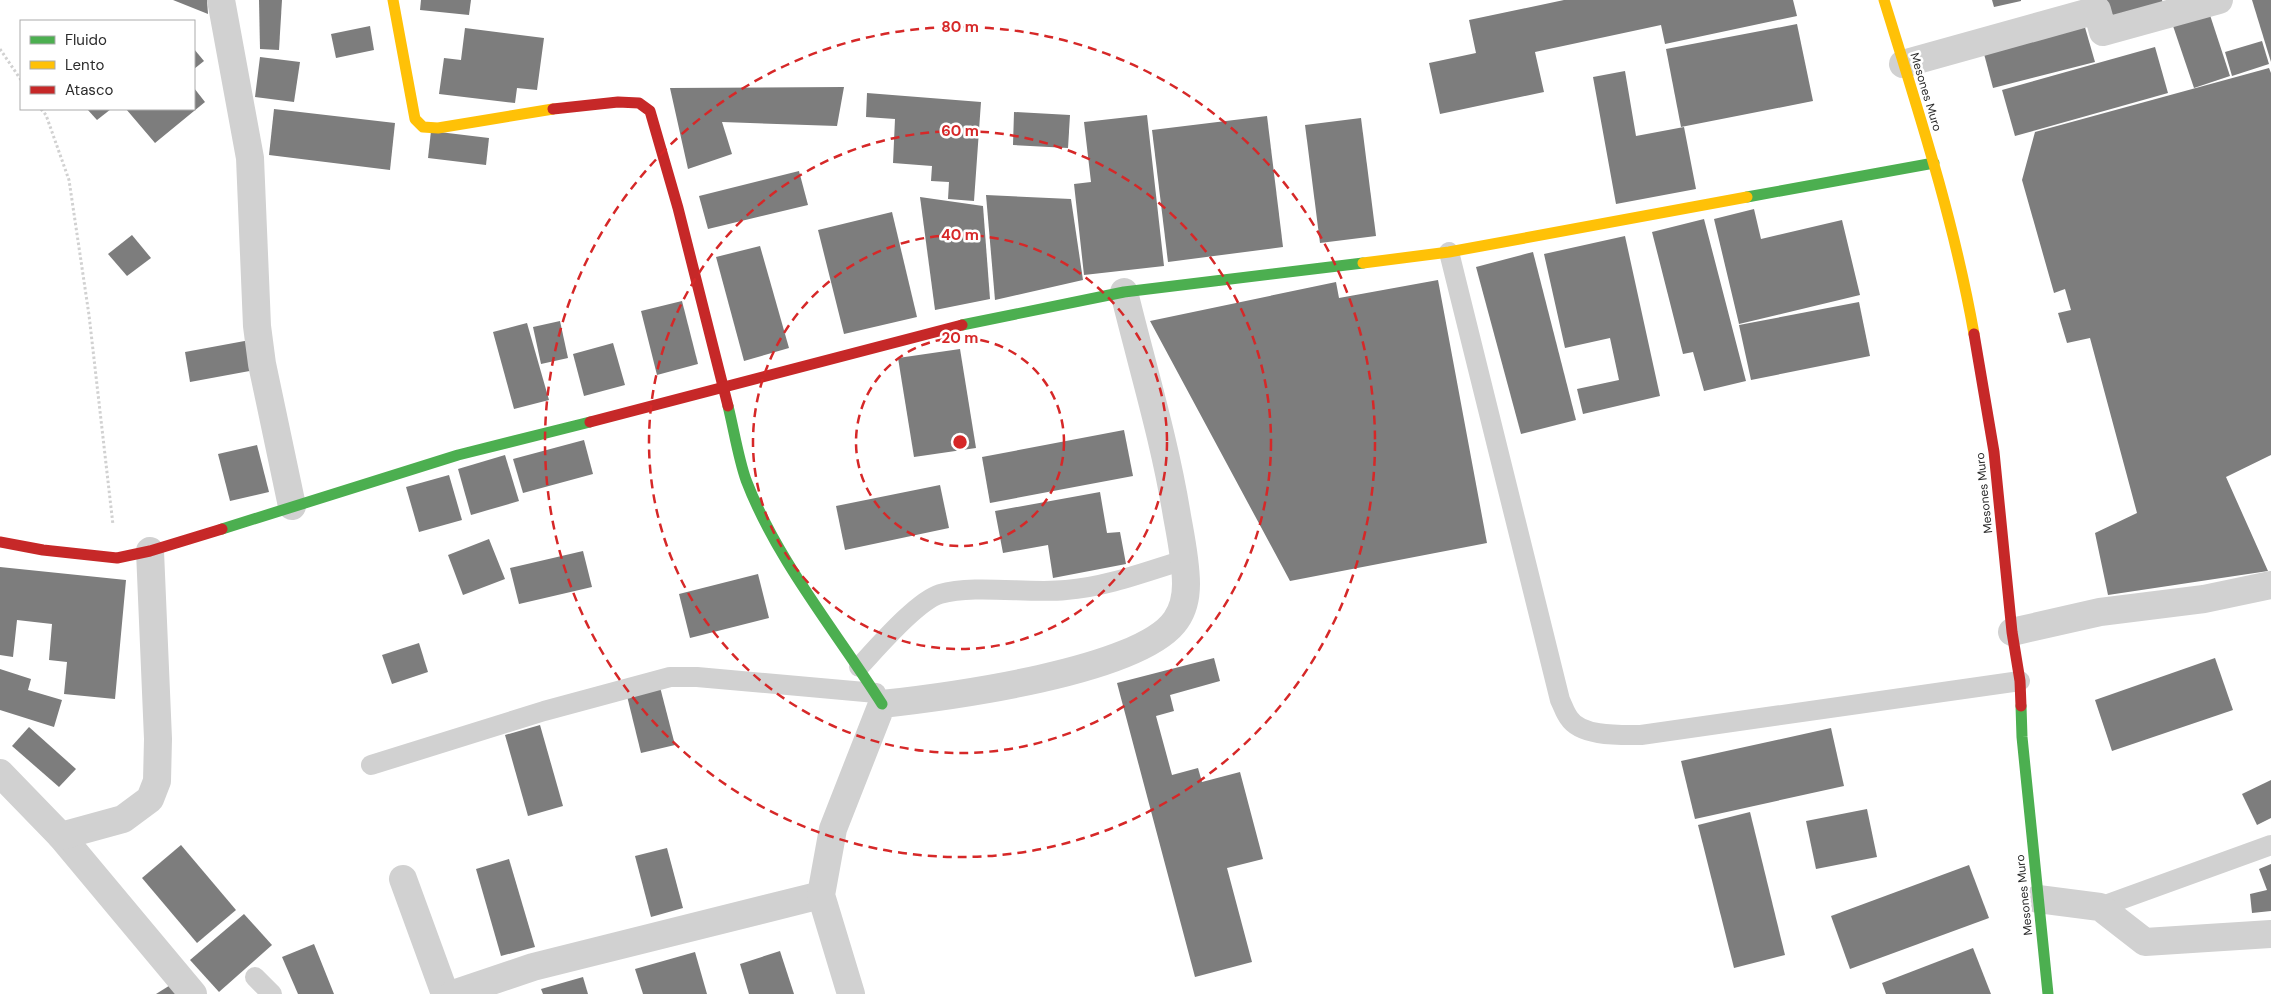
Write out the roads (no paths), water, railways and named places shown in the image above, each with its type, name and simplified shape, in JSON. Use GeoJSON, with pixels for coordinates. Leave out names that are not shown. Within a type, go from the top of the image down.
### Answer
{"type":"FeatureCollection","features":[{"type":"Feature","properties":{"kind":"main road"},"geometry":{"type":"LineString","coordinates":[[394,0],[414,119],[423,127],[438,128],[574,106],[618,102],[639,103],[650,111],[678,208],[725,388],[746,479],[792,566],[879,699]]}},
{"type":"Feature","properties":{"kind":"main road","name":"Mesones Muro"},"geometry":{"type":"LineString","coordinates":[[1884,0],[1934,164],[1968,302],[1994,452],[2012,632],[2020,682],[2022,737],[2048,994]]}},
{"type":"Feature","properties":{"kind":"main road"},"geometry":{"type":"LineString","coordinates":[[0,542],[43,550],[117,558],[150,551],[458,455],[725,388],[974,322],[1124,292],[1449,252],[1934,164]]}},
{"type":"Feature","properties":{"kind":"street"},"geometry":{"type":"LineString","coordinates":[[221,0],[250,158],[257,326],[262,364],[292,506]]}},
{"type":"Feature","properties":{"kind":"street"},"geometry":{"type":"LineString","coordinates":[[1903,64],[2097,10],[2103,32],[2219,0]]}},
{"type":"Feature","properties":{"kind":"street"},"geometry":{"type":"LineString","coordinates":[[851,994],[821,895],[833,829],[879,699],[941,698],[1020,684],[1099,662],[1142,646],[1176,621],[1183,604],[1186,584],[1184,560],[1172,482],[1124,292]]}},
{"type":"Feature","properties":{"kind":"street"},"geometry":{"type":"LineString","coordinates":[[61,836],[123,818],[150,799],[157,781],[158,739],[150,551]]}},
{"type":"Feature","properties":{"kind":"street"},"geometry":{"type":"LineString","coordinates":[[2012,632],[2100,612],[2204,599],[2271,585]]}},
{"type":"Feature","properties":{"kind":"street"},"geometry":{"type":"LineString","coordinates":[[0,774],[61,836],[194,994]]}},
{"type":"Feature","properties":{"kind":"street"},"geometry":{"type":"LineString","coordinates":[[403,879],[445,994]]}},
{"type":"Feature","properties":{"kind":"street"},"geometry":{"type":"LineString","coordinates":[[453,994],[534,967],[821,895]]}},
{"type":"Feature","properties":{"kind":"street"},"geometry":{"type":"LineString","coordinates":[[2038,899],[2100,907],[2145,942],[2271,934]]}},
{"type":"Feature","properties":{"kind":"lane"},"geometry":{"type":"LineString","coordinates":[[1449,252],[1560,700],[1569,720],[1587,730],[1610,735],[1641,735],[2020,682]]}},
{"type":"Feature","properties":{"kind":"lane"},"geometry":{"type":"LineString","coordinates":[[859,667],[922,604],[940,594],[961,591],[1068,590],[1102,584],[1184,560]]}},
{"type":"Feature","properties":{"kind":"lane"},"geometry":{"type":"LineString","coordinates":[[371,765],[544,711],[670,677],[697,677],[879,699]]}},
{"type":"Feature","properties":{"kind":"lane"},"geometry":{"type":"LineString","coordinates":[[2100,907],[2271,845]]}},
{"type":"Feature","properties":{"kind":"lane"},"geometry":{"type":"LineString","coordinates":[[255,977],[272,994]]}}]}
